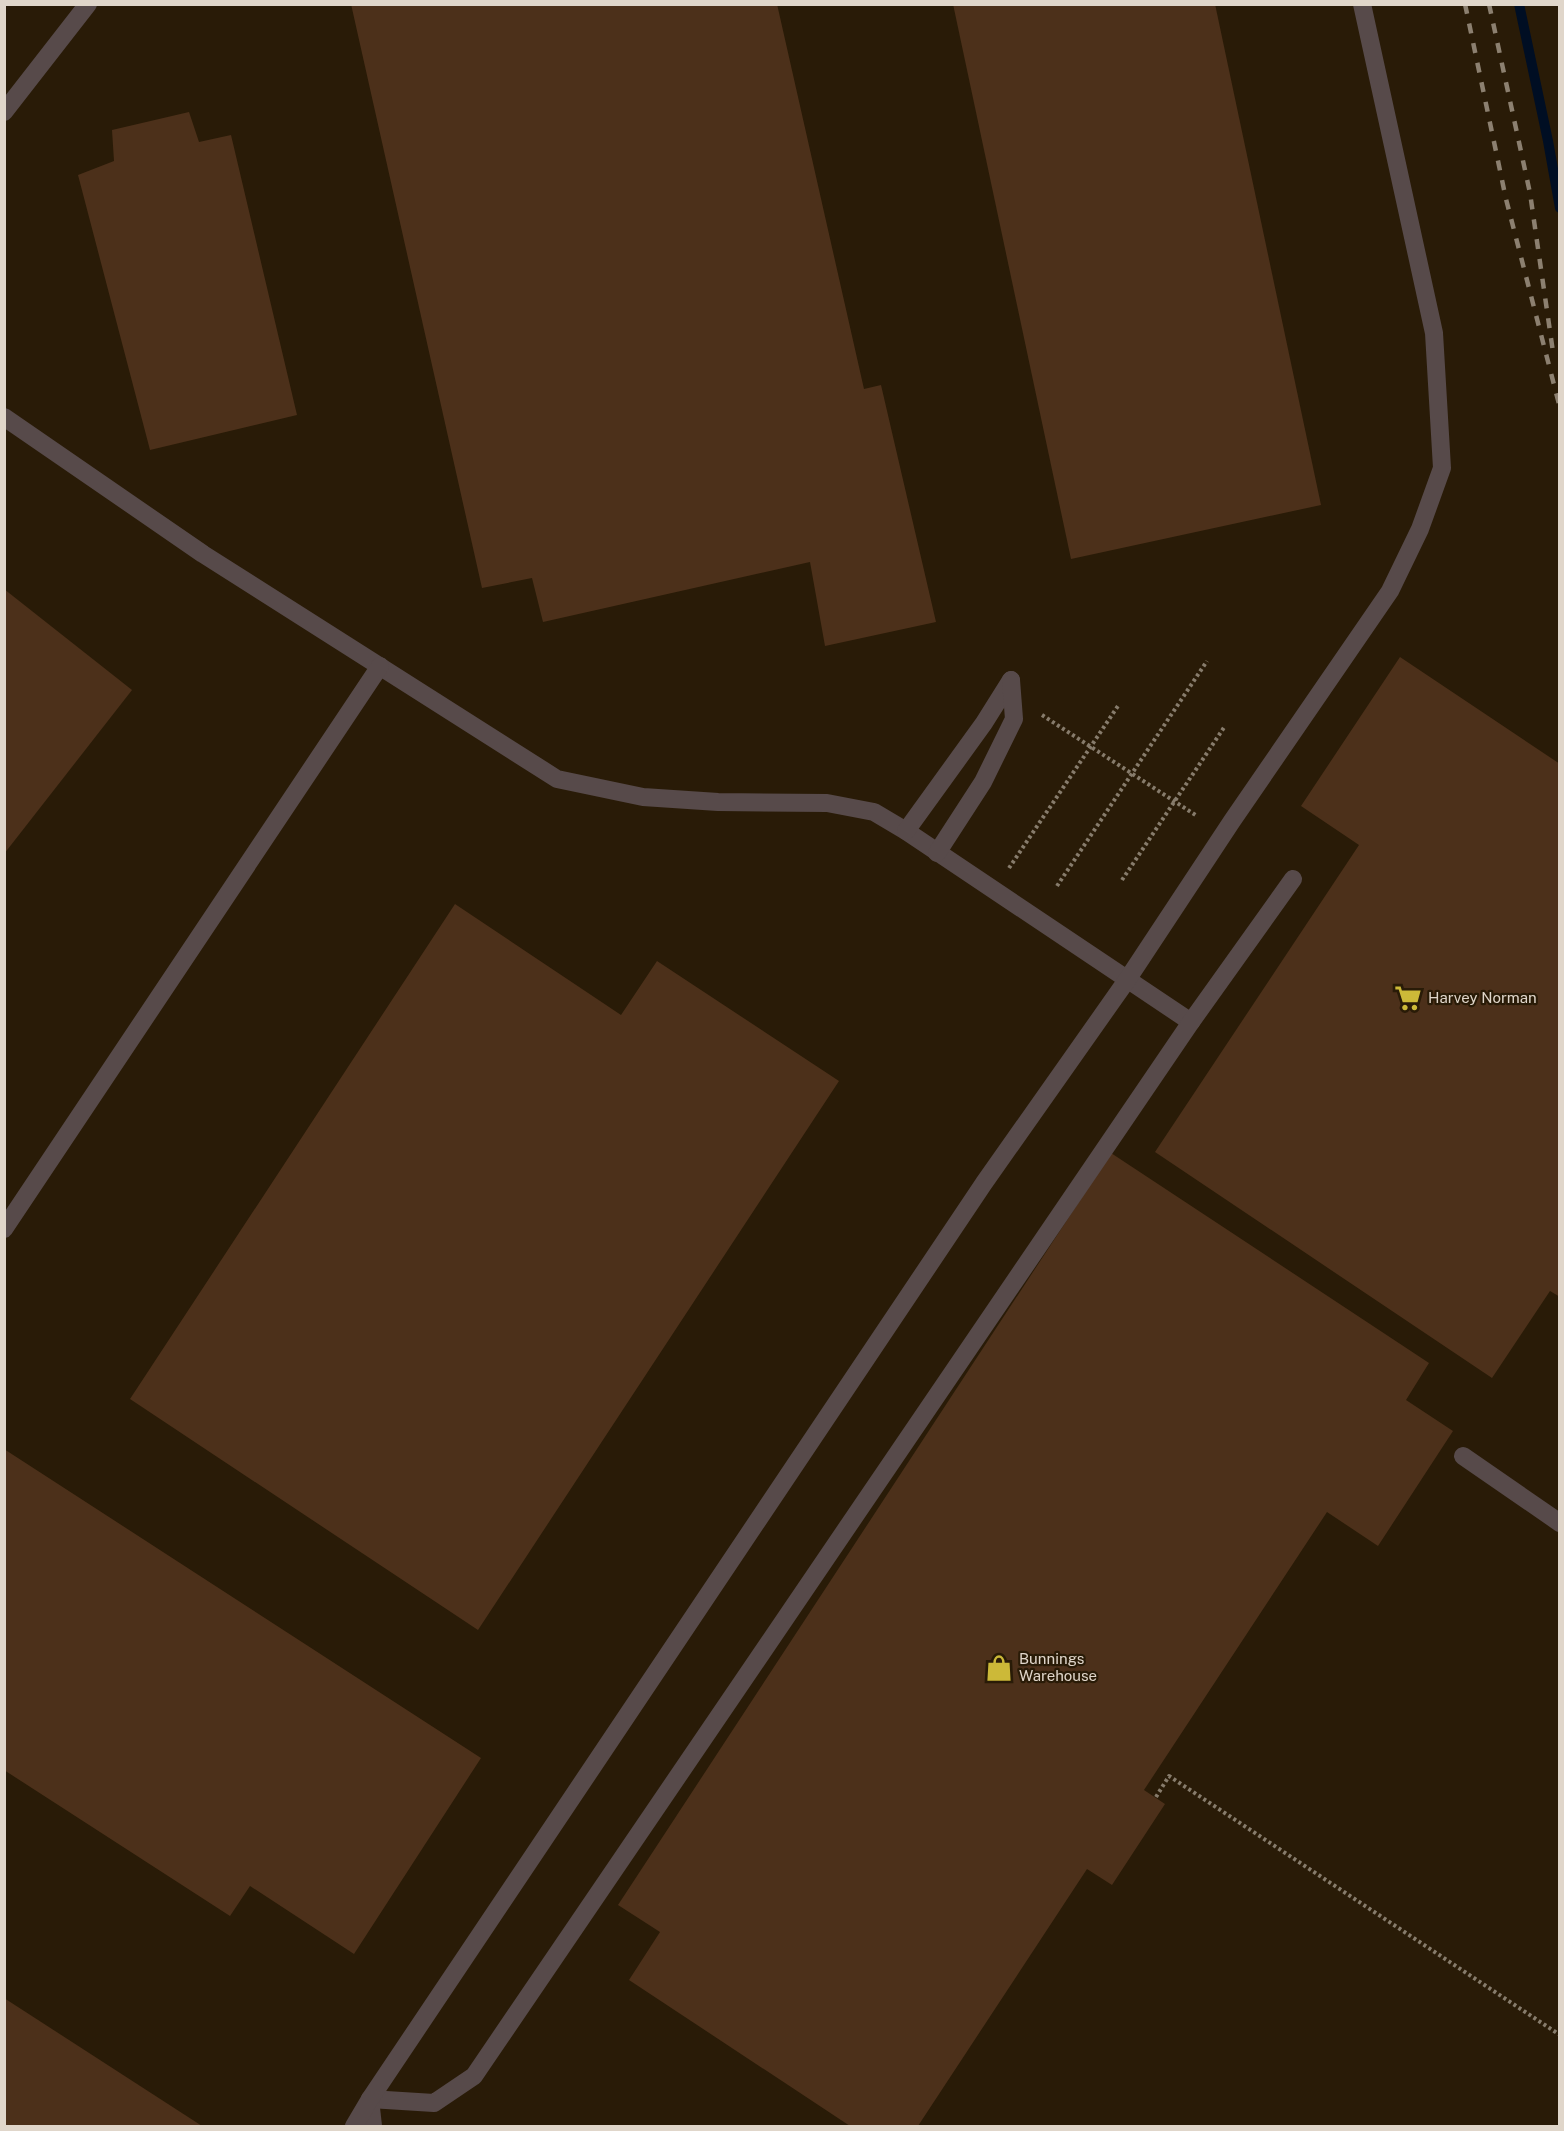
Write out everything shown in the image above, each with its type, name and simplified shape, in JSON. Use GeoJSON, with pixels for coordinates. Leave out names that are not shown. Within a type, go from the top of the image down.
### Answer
{"type":"FeatureCollection","features":[{"type":"Feature","properties":{"kind":"lane"},"geometry":{"type":"LineString","coordinates":[[4,112],[88,4]]}},
{"type":"Feature","properties":{"kind":"lane"},"geometry":{"type":"LineString","coordinates":[[354,2127],[370,2099],[984,1182],[1127,980],[1232,821],[1390,591],[1420,529],[1442,468],[1434,333],[1362,4]]}},
{"type":"Feature","properties":{"kind":"lane"},"geometry":{"type":"LineString","coordinates":[[4,417],[203,554],[556,779],[643,797],[718,802],[827,803],[874,812],[906,831],[1191,1022]]}},
{"type":"Feature","properties":{"kind":"lane"},"geometry":{"type":"LineString","coordinates":[[4,1229],[380,666]]}},
{"type":"Feature","properties":{"kind":"lane"},"geometry":{"type":"LineString","coordinates":[[906,831],[984,723],[1011,680],[1014,719],[983,782],[937,853]]}},
{"type":"Feature","properties":{"kind":"lane"},"geometry":{"type":"LineString","coordinates":[[370,2099],[434,2103],[474,2076],[1191,1022],[1293,879]]}},
{"type":"Feature","properties":{"kind":"lane"},"geometry":{"type":"LineString","coordinates":[[1463,1456],[1560,1523]]}},
{"type":"Feature","properties":{"kind":"lane"},"geometry":{"type":"LineString","coordinates":[[370,2099],[373,2127]]}},
{"type":"Feature","properties":{"kind":"path"},"geometry":{"type":"LineString","coordinates":[[1057,886],[1207,661]]}},
{"type":"Feature","properties":{"kind":"path"},"geometry":{"type":"LineString","coordinates":[[1008,868],[1119,706]]}},
{"type":"Feature","properties":{"kind":"path"},"geometry":{"type":"LineString","coordinates":[[1034,709],[1197,816]]}},
{"type":"Feature","properties":{"kind":"path"},"geometry":{"type":"LineString","coordinates":[[1122,880],[1225,726]]}},
{"type":"Feature","properties":{"kind":"path"},"geometry":{"type":"LineString","coordinates":[[1156,1797],[1169,1776],[1560,2035]]}},
{"type":"Feature","properties":{"kind":"building"},"geometry":{"type":"Polygon","coordinates":[[[351,4],[777,4],[864,389],[881,385],[936,622],[825,646],[810,562],[543,622],[532,578],[482,588],[351,4]]]}},
{"type":"Feature","properties":{"kind":"building"},"geometry":{"type":"Polygon","coordinates":[[[953,4],[1215,4],[1321,505],[1071,559],[953,4]]]}},
{"type":"Feature","properties":{"kind":"building"},"geometry":{"type":"Polygon","coordinates":[[[189,112],[199,142],[231,135],[297,415],[150,450],[78,175],[114,161],[112,130],[189,112]]]}},
{"type":"Feature","properties":{"kind":"building"},"geometry":{"type":"Polygon","coordinates":[[[4,589],[132,690],[4,854],[4,589]]]}},
{"type":"Feature","properties":{"kind":"building","name":"Harvey Norman"},"geometry":{"type":"Polygon","coordinates":[[[1400,657],[1560,764],[1560,1297],[1550,1291],[1492,1378],[1155,1152],[1359,845],[1301,806],[1400,657]]]}},
{"type":"Feature","properties":{"kind":"building"},"geometry":{"type":"Polygon","coordinates":[[[455,904],[621,1015],[657,961],[839,1081],[478,1630],[130,1399],[455,904]]]}},
{"type":"Feature","properties":{"kind":"building","name":"Bunnings Warehouse"},"geometry":{"type":"Polygon","coordinates":[[[1111,1153],[1429,1363],[1406,1400],[1453,1431],[1378,1546],[1327,1512],[1144,1790],[1165,1804],[1112,1885],[1087,1869],[918,2126],[850,2126],[629,1980],[660,1932],[618,1905],[1111,1153]]]}},
{"type":"Feature","properties":{"kind":"building"},"geometry":{"type":"Polygon","coordinates":[[[4,1449],[481,1758],[354,1954],[250,1886],[230,1916],[4,1770],[4,1449]]]}},
{"type":"Feature","properties":{"kind":"building"},"geometry":{"type":"Polygon","coordinates":[[[4,1998],[202,2126],[4,2126],[4,1998]]]}},
{"type":"Feature","properties":{"kind":"waterway"},"geometry":{"type":"LineString","coordinates":[[1519,4],[1560,208]]}},
{"type":"Feature","properties":{"kind":"railway"},"geometry":{"type":"LineString","coordinates":[[1465,4],[1506,199],[1560,408]]}},
{"type":"Feature","properties":{"kind":"railway"},"geometry":{"type":"LineString","coordinates":[[1489,4],[1530,193],[1553,352]]}},
{"type":"Feature","properties":{"kind":"place","name":"Harvey Norman"},"geometry":{"type":"Point","coordinates":[1408,998]}},
{"type":"Feature","properties":{"kind":"place","name":"Bunnings Warehouse"},"geometry":{"type":"Point","coordinates":[999,1668]}}]}
